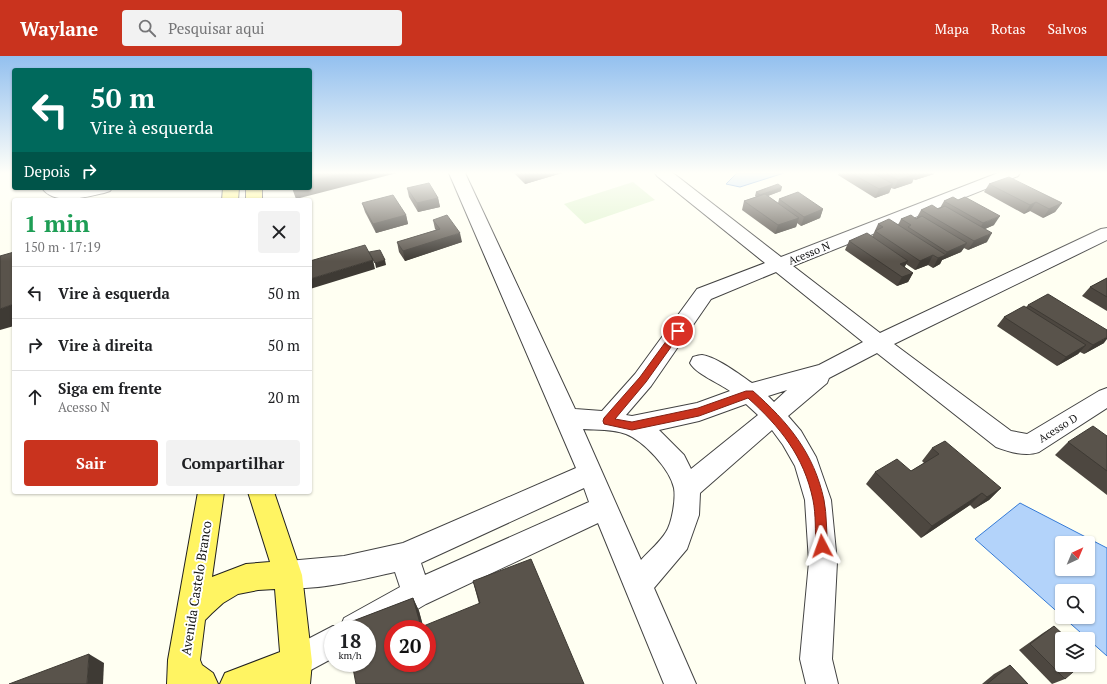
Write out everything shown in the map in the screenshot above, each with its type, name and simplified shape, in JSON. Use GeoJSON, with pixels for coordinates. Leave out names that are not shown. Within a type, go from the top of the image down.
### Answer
{"type":"FeatureCollection","features":[{"type":"Feature","properties":{"kind":"main road","name":"Avenida Castelo Branco"},"geometry":{"type":"LineString","coordinates":[[190,676],[192,614],[210,494]]}},
{"type":"Feature","properties":{"kind":"main road"},"geometry":{"type":"LineString","coordinates":[[236,684],[295,673],[288,575],[262,494]]}},
{"type":"Feature","properties":{"kind":"main road"},"geometry":{"type":"LineString","coordinates":[[192,614],[208,596],[219,588],[235,580],[267,575],[288,575]]}},
{"type":"Feature","properties":{"kind":"street"},"geometry":{"type":"LineString","coordinates":[[470,202],[567,418],[589,474],[680,684]]}},
{"type":"Feature","properties":{"kind":"street"},"geometry":{"type":"LineString","coordinates":[[700,202],[878,343]]}},
{"type":"Feature","properties":{"kind":"street","name":"Acesso N"},"geometry":{"type":"LineString","coordinates":[[607,421],[643,380],[704,294],[938,202]]}},
{"type":"Feature","properties":{"kind":"street"},"geometry":{"type":"LineString","coordinates":[[687,488],[826,371],[878,343],[1107,233]]}},
{"type":"Feature","properties":{"kind":"street","name":"Acesso D"},"geometry":{"type":"LineString","coordinates":[[878,343],[1005,440],[1030,445],[1107,397]]}},
{"type":"Feature","properties":{"kind":"street"},"geometry":{"type":"LineString","coordinates":[[701,363],[727,377],[749,393],[773,415],[792,438],[807,464],[818,500],[823,562],[816,659],[822,684]]}},
{"type":"Feature","properties":{"kind":"street"},"geometry":{"type":"LineString","coordinates":[[632,426],[699,412],[749,393],[826,371]]}},
{"type":"Feature","properties":{"kind":"street"},"geometry":{"type":"LineString","coordinates":[[567,418],[607,421],[632,426],[652,438],[675,462],[687,488],[686,516],[678,540],[638,585]]}},
{"type":"Feature","properties":{"kind":"street"},"geometry":{"type":"LineString","coordinates":[[288,575],[344,570],[405,556],[589,474]]}},
{"type":"Feature","properties":{"kind":"street"},"geometry":{"type":"LineString","coordinates":[[371,620],[416,594],[604,508]]}},
{"type":"Feature","properties":{"kind":"street"},"geometry":{"type":"LineString","coordinates":[[405,556],[416,594]]}},
{"type":"Feature","properties":{"kind":"street"},"geometry":{"type":"LineString","coordinates":[[295,673],[324,649]]}},
{"type":"Feature","properties":{"kind":"green space"},"geometry":{"type":"Polygon","coordinates":[[[569,202],[648,202],[585,224],[564,204],[569,202]]]}},
{"type":"Feature","properties":{"kind":"water"},"geometry":{"type":"Polygon","coordinates":[[[1020,503],[1084,536],[1055,536],[1055,576],[1095,576],[1095,542],[1107,548],[1107,656],[1095,645],[1095,632],[1080,632],[1071,624],[1095,624],[1095,584],[1055,584],[1055,610],[975,539],[1020,503]]]}},
{"type":"Feature","properties":{"kind":"building"},"geometry":{"type":"Polygon","coordinates":[[[398,202],[406,215],[373,224],[362,203],[398,202]]]}},
{"type":"Feature","properties":{"kind":"building"},"geometry":{"type":"Polygon","coordinates":[[[746,202],[777,202],[799,218],[778,225],[746,202]]]}},
{"type":"Feature","properties":{"kind":"building"},"geometry":{"type":"Polygon","coordinates":[[[784,202],[813,202],[823,209],[804,217],[784,202]]]}},
{"type":"Feature","properties":{"kind":"building"},"geometry":{"type":"Polygon","coordinates":[[[946,202],[975,202],[1000,216],[983,223],[946,202]]]}},
{"type":"Feature","properties":{"kind":"building"},"geometry":{"type":"Polygon","coordinates":[[[1025,202],[1035,202],[1030,205],[1025,202]]]}},
{"type":"Feature","properties":{"kind":"building"},"geometry":{"type":"Polygon","coordinates":[[[1037,202],[1062,203],[1049,209],[1037,202]]]}},
{"type":"Feature","properties":{"kind":"building"},"geometry":{"type":"Polygon","coordinates":[[[932,205],[938,209],[945,206],[992,233],[974,241],[921,210],[932,205]]]}},
{"type":"Feature","properties":{"kind":"building"},"geometry":{"type":"Polygon","coordinates":[[[447,215],[460,233],[403,251],[397,242],[440,229],[433,220],[447,215]]]}},
{"type":"Feature","properties":{"kind":"building"},"geometry":{"type":"Polygon","coordinates":[[[911,215],[916,219],[922,216],[967,243],[947,252],[908,227],[911,225],[901,219],[911,215]]]}},
{"type":"Feature","properties":{"kind":"building"},"geometry":{"type":"Polygon","coordinates":[[[889,219],[946,255],[938,258],[933,255],[920,261],[875,231],[883,227],[878,224],[889,219]]]}},
{"type":"Feature","properties":{"kind":"building"},"geometry":{"type":"Polygon","coordinates":[[[867,233],[908,261],[900,264],[913,273],[902,277],[849,241],[867,233]]]}},
{"type":"Feature","properties":{"kind":"building"},"geometry":{"type":"Polygon","coordinates":[[[365,245],[373,260],[312,278],[312,260],[365,245]]]}},
{"type":"Feature","properties":{"kind":"building"},"geometry":{"type":"Polygon","coordinates":[[[380,250],[385,260],[375,263],[369,252],[380,250]]]}},
{"type":"Feature","properties":{"kind":"building"},"geometry":{"type":"Polygon","coordinates":[[[12,253],[12,305],[0,309],[0,256],[12,253]]]}},
{"type":"Feature","properties":{"kind":"building"},"geometry":{"type":"Polygon","coordinates":[[[1107,278],[1107,297],[1090,287],[1107,278]]]}},
{"type":"Feature","properties":{"kind":"building"},"geometry":{"type":"Polygon","coordinates":[[[1048,294],[1107,330],[1107,337],[1093,345],[1028,305],[1048,294]]]}},
{"type":"Feature","properties":{"kind":"building"},"geometry":{"type":"Polygon","coordinates":[[[1024,306],[1086,345],[1066,357],[1004,317],[1024,306]]]}},
{"type":"Feature","properties":{"kind":"building"},"geometry":{"type":"Polygon","coordinates":[[[1093,426],[1107,436],[1107,471],[1068,442],[1093,426]]]}},
{"type":"Feature","properties":{"kind":"building"},"geometry":{"type":"Polygon","coordinates":[[[945,441],[1001,488],[987,497],[982,493],[932,526],[875,472],[897,459],[911,471],[939,454],[932,448],[945,441]]]}},
{"type":"Feature","properties":{"kind":"building"},"geometry":{"type":"Polygon","coordinates":[[[531,559],[584,684],[356,684],[354,672],[376,672],[376,620],[355,620],[413,598],[419,620],[384,620],[384,672],[436,672],[436,621],[480,603],[473,581],[531,559]]]}},
{"type":"Feature","properties":{"kind":"building"},"geometry":{"type":"Polygon","coordinates":[[[1054,626],[1060,632],[1055,632],[1055,669],[1030,644],[1054,626]]]}},
{"type":"Feature","properties":{"kind":"building"},"geometry":{"type":"Polygon","coordinates":[[[89,654],[87,684],[9,684],[89,654]]]}},
{"type":"Feature","properties":{"kind":"building"},"geometry":{"type":"Polygon","coordinates":[[[1010,665],[1028,684],[987,684],[1010,665]]]}},
{"type":"Feature","properties":{"kind":"building"},"geometry":{"type":"Polygon","coordinates":[[[1058,672],[1073,672],[1065,679],[1058,672]]]}},
{"type":"Feature","properties":{"kind":"route"},"geometry":{"type":"LineString","coordinates":[[678,331],[643,380],[607,421],[632,426],[699,412],[749,393],[773,415],[792,438],[807,464],[818,500],[822,546]]}}]}
